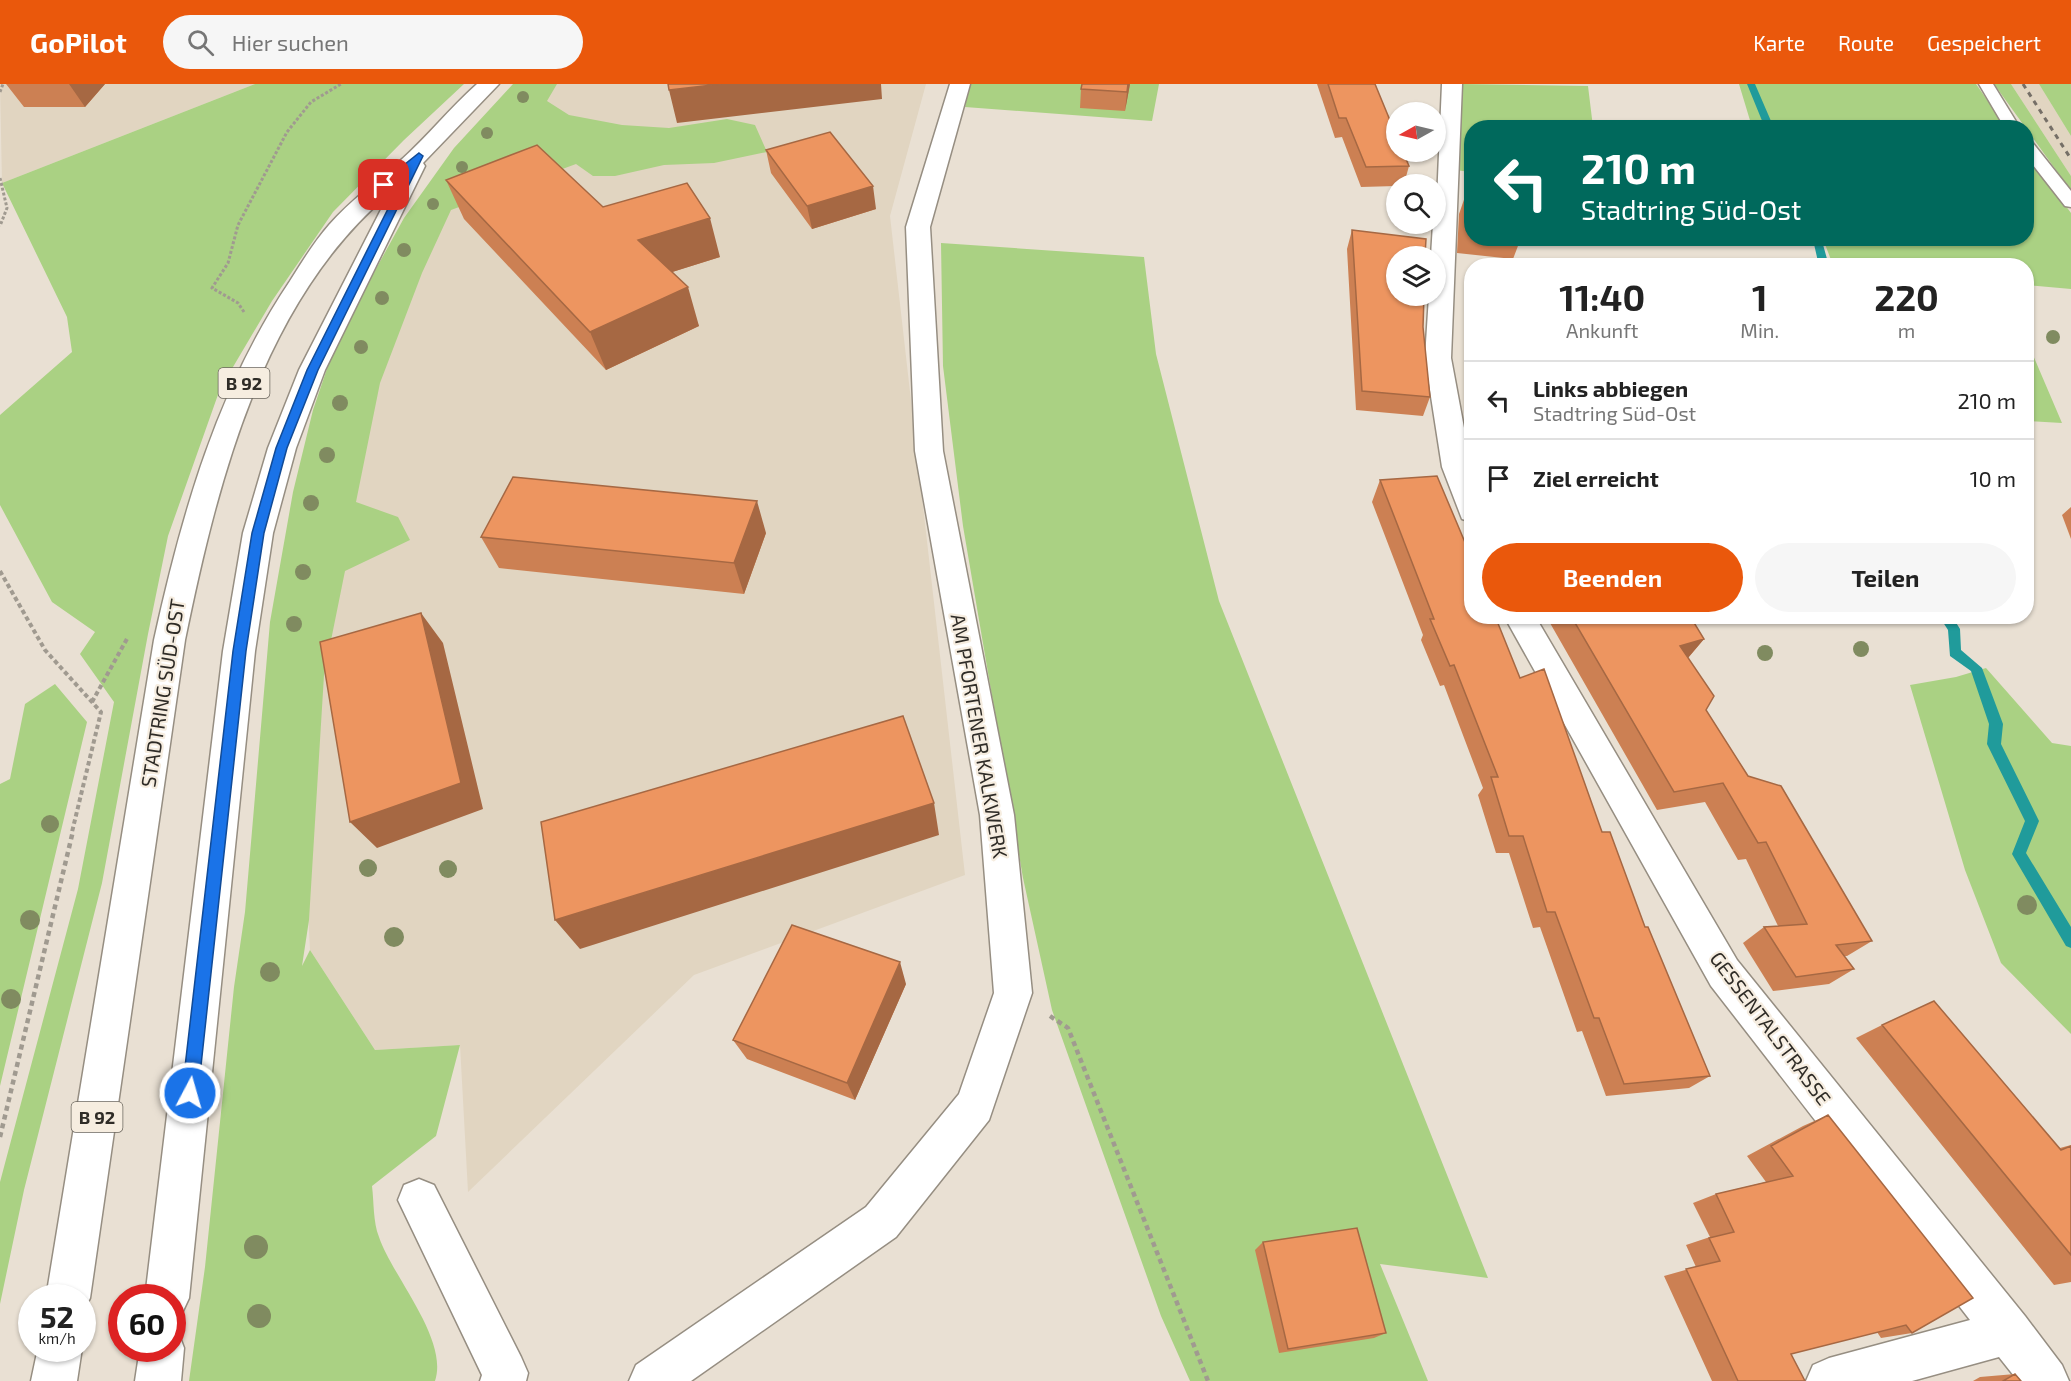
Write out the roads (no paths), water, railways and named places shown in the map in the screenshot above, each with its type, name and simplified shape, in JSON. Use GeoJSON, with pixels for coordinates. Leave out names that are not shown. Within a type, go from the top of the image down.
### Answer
{"type":"FeatureCollection","features":[{"type":"Feature","properties":{"kind":"street","name":"STADTRING SÜD-OST"},"geometry":{"type":"LineString","coordinates":[[70,1284],[125,937],[165,661],[190,537],[214,458],[244,382],[268,337],[328,239],[367,200],[419,156],[489,84]]}},
{"type":"Feature","properties":{"kind":"street","name":"AM PFORTENER KALKWERK"},"geometry":{"type":"LineString","coordinates":[[652,1381],[880,1222],[975,1106],[1013,993],[997,815],[929,451],[918,227],[960,84]]}},
{"type":"Feature","properties":{"kind":"street"},"geometry":{"type":"LineString","coordinates":[[1452,84],[1438,358],[1456,467],[1464,490]]}},
{"type":"Feature","properties":{"kind":"street","name":"STADTRING SÜD-OST"},"geometry":{"type":"LineString","coordinates":[[169,1284],[239,651],[258,533],[282,448],[312,370],[419,156]]}},
{"type":"Feature","properties":{"kind":"street","name":"GESSENTALSTRASSE"},"geometry":{"type":"LineString","coordinates":[[1524,624],[1724,973],[2046,1381]]}},
{"type":"Feature","properties":{"kind":"street"},"geometry":{"type":"LineString","coordinates":[[419,1200],[505,1373],[503,1381]]}},
{"type":"Feature","properties":{"kind":"street"},"geometry":{"type":"LineString","coordinates":[[1829,1381],[2009,1332]]}},
{"type":"Feature","properties":{"kind":"street"},"geometry":{"type":"LineString","coordinates":[[54,1381],[57,1362]]}},
{"type":"Feature","properties":{"kind":"street"},"geometry":{"type":"LineString","coordinates":[[158,1381],[160,1362]]}},
{"type":"Feature","properties":{"kind":"lane"},"geometry":{"type":"LineString","coordinates":[[1986,84],[2008,120]]}},
{"type":"Feature","properties":{"kind":"lane"},"geometry":{"type":"LineString","coordinates":[[2034,155],[2071,202]]}},
{"type":"Feature","properties":{"kind":"waterway"},"geometry":{"type":"LineString","coordinates":[[1751,84],[1767,120]]}},
{"type":"Feature","properties":{"kind":"waterway"},"geometry":{"type":"LineString","coordinates":[[1820,246],[1822,258]]}},
{"type":"Feature","properties":{"kind":"waterway"},"geometry":{"type":"LineString","coordinates":[[1951,624],[1954,629],[1955,652],[1976,668],[1996,724],[1994,744],[2032,821],[2019,854],[2071,941]]}},
{"type":"Feature","properties":{"kind":"railway"},"geometry":{"type":"LineString","coordinates":[[2023,84],[2071,159]]}}]}
